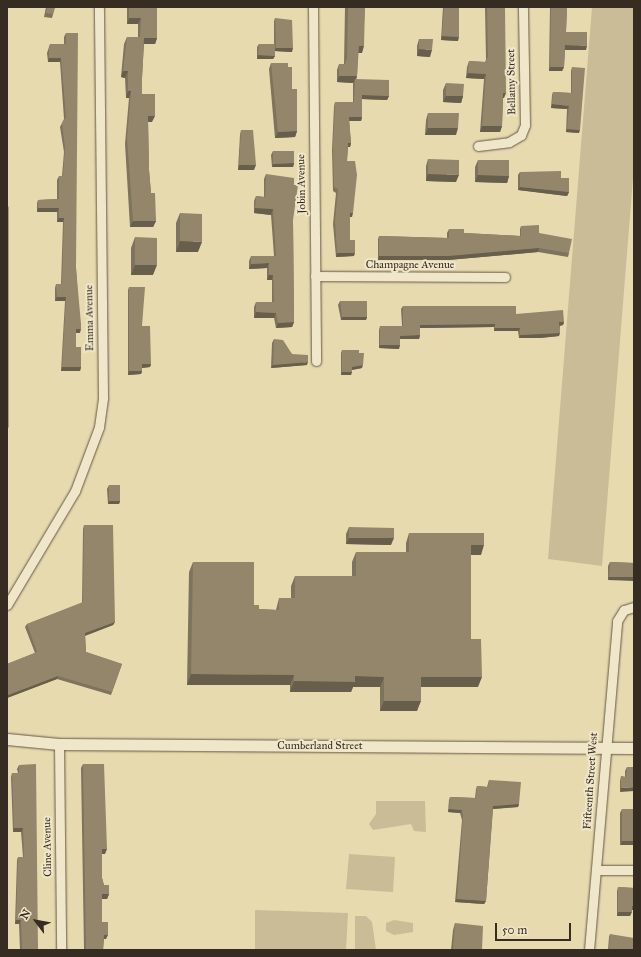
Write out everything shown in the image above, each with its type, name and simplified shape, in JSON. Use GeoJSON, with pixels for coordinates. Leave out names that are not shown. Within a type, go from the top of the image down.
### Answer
{"type":"FeatureCollection","features":[{"type":"Feature","properties":{"kind":"street","name":"Emma Avenue"},"geometry":{"type":"LineString","coordinates":[[7,605],[75,491],[99,426],[103,396],[99,7]]}},
{"type":"Feature","properties":{"kind":"street","name":"Jobin Avenue"},"geometry":{"type":"LineString","coordinates":[[313,7],[316,361]]}},
{"type":"Feature","properties":{"kind":"street","name":"Bellamy Street"},"geometry":{"type":"LineString","coordinates":[[478,146],[509,142],[521,135],[525,126],[523,7]]}},
{"type":"Feature","properties":{"kind":"street","name":"Champagne Avenue"},"geometry":{"type":"LineString","coordinates":[[315,276],[506,277]]}},
{"type":"Feature","properties":{"kind":"street","name":"Fifteenth Street West"},"geometry":{"type":"LineString","coordinates":[[589,950],[617,621],[624,610],[634,607]]}},
{"type":"Feature","properties":{"kind":"street","name":"Cumberland Street"},"geometry":{"type":"LineString","coordinates":[[7,739],[59,744],[634,748]]}},
{"type":"Feature","properties":{"kind":"street","name":"Cline Avenue"},"geometry":{"type":"LineString","coordinates":[[59,744],[61,950]]}},
{"type":"Feature","properties":{"kind":"street"},"geometry":{"type":"LineString","coordinates":[[597,870],[634,870]]}},
{"type":"Feature","properties":{"kind":"shaded area"},"geometry":{"type":"Polygon","coordinates":[[[592,7],[634,7],[634,166],[602,566],[548,559],[592,7]]]}},
{"type":"Feature","properties":{"kind":"shaded area"},"geometry":{"type":"Polygon","coordinates":[[[376,801],[425,801],[426,832],[414,831],[411,824],[373,830],[369,824],[376,814],[376,801]]]}},
{"type":"Feature","properties":{"kind":"shaded area"},"geometry":{"type":"Polygon","coordinates":[[[349,854],[395,857],[393,892],[346,889],[349,854]]]}},
{"type":"Feature","properties":{"kind":"shaded area"},"geometry":{"type":"Polygon","coordinates":[[[255,910],[348,913],[346,950],[255,950],[255,910]]]}},
{"type":"Feature","properties":{"kind":"shaded area"},"geometry":{"type":"Polygon","coordinates":[[[355,916],[366,916],[372,922],[376,950],[355,950],[355,916]]]}},
{"type":"Feature","properties":{"kind":"shaded area"},"geometry":{"type":"Polygon","coordinates":[[[394,920],[413,923],[413,932],[394,935],[386,931],[386,923],[394,920]]]}},
{"type":"Feature","properties":{"kind":"building"},"geometry":{"type":"Polygon","coordinates":[[[47,7],[55,7],[53,14],[46,13],[47,7]]]}},
{"type":"Feature","properties":{"kind":"building"},"geometry":{"type":"Polygon","coordinates":[[[129,7],[157,7],[157,38],[144,38],[142,78],[142,94],[155,94],[155,116],[148,116],[149,170],[151,193],[155,193],[156,221],[133,221],[127,138],[131,91],[128,91],[128,71],[123,71],[127,37],[140,37],[141,18],[129,18],[129,7]]]}},
{"type":"Feature","properties":{"kind":"building"},"geometry":{"type":"Polygon","coordinates":[[[348,7],[365,7],[364,46],[359,46],[357,76],[339,76],[339,64],[345,64],[347,58],[348,7]]]}},
{"type":"Feature","properties":{"kind":"building"},"geometry":{"type":"Polygon","coordinates":[[[444,7],[459,7],[459,37],[442,36],[444,7]]]}},
{"type":"Feature","properties":{"kind":"building"},"geometry":{"type":"Polygon","coordinates":[[[487,7],[505,7],[506,93],[503,93],[502,126],[482,126],[486,74],[468,73],[469,61],[485,62],[488,57],[487,7]]]}},
{"type":"Feature","properties":{"kind":"building"},"geometry":{"type":"Polygon","coordinates":[[[551,7],[567,7],[566,32],[587,32],[587,46],[565,45],[564,67],[550,67],[551,7]]]}},
{"type":"Feature","properties":{"kind":"building"},"geometry":{"type":"Polygon","coordinates":[[[275,18],[292,20],[293,48],[276,48],[275,18]]]}},
{"type":"Feature","properties":{"kind":"building"},"geometry":{"type":"Polygon","coordinates":[[[66,33],[78,33],[76,268],[81,329],[76,329],[76,347],[81,347],[81,367],[62,367],[66,297],[57,297],[56,284],[62,284],[64,218],[59,218],[59,208],[38,208],[38,200],[59,199],[59,176],[63,176],[65,148],[62,123],[66,117],[61,58],[49,58],[49,49],[50,44],[66,44],[66,33]]]}},
{"type":"Feature","properties":{"kind":"building"},"geometry":{"type":"Polygon","coordinates":[[[419,39],[433,39],[432,50],[419,49],[419,39]]]}},
{"type":"Feature","properties":{"kind":"building"},"geometry":{"type":"Polygon","coordinates":[[[259,44],[275,44],[275,56],[258,55],[259,44]]]}},
{"type":"Feature","properties":{"kind":"building"},"geometry":{"type":"Polygon","coordinates":[[[271,63],[288,63],[288,67],[292,67],[292,89],[297,89],[297,131],[278,132],[271,63]]]}},
{"type":"Feature","properties":{"kind":"building"},"geometry":{"type":"Polygon","coordinates":[[[572,67],[585,68],[580,130],[567,129],[569,106],[552,104],[553,92],[572,93],[572,67]]]}},
{"type":"Feature","properties":{"kind":"building"},"geometry":{"type":"Polygon","coordinates":[[[355,79],[389,80],[389,96],[362,95],[362,117],[349,117],[351,143],[348,143],[347,161],[355,161],[357,175],[353,213],[350,213],[350,240],[355,240],[355,253],[337,253],[335,220],[338,189],[334,187],[333,146],[335,102],[354,102],[355,79]]]}},
{"type":"Feature","properties":{"kind":"building"},"geometry":{"type":"Polygon","coordinates":[[[446,83],[464,84],[463,96],[446,96],[446,83]]]}},
{"type":"Feature","properties":{"kind":"building"},"geometry":{"type":"Polygon","coordinates":[[[428,113],[459,113],[458,128],[428,128],[428,113]]]}},
{"type":"Feature","properties":{"kind":"building"},"geometry":{"type":"Polygon","coordinates":[[[241,130],[253,130],[256,165],[239,165],[241,130]]]}},
{"type":"Feature","properties":{"kind":"building"},"geometry":{"type":"Polygon","coordinates":[[[273,151],[294,151],[294,163],[273,164],[273,151]]]}},
{"type":"Feature","properties":{"kind":"building"},"geometry":{"type":"Polygon","coordinates":[[[428,159],[459,160],[459,175],[428,174],[428,159]]]}},
{"type":"Feature","properties":{"kind":"building"},"geometry":{"type":"Polygon","coordinates":[[[478,160],[509,160],[509,176],[478,175],[478,160]]]}},
{"type":"Feature","properties":{"kind":"building"},"geometry":{"type":"Polygon","coordinates":[[[561,171],[561,178],[569,178],[569,192],[520,187],[520,172],[561,171]]]}},
{"type":"Feature","properties":{"kind":"building"},"geometry":{"type":"Polygon","coordinates":[[[266,174],[294,178],[294,185],[298,185],[293,220],[294,322],[278,323],[276,313],[256,312],[256,302],[274,302],[273,275],[269,275],[269,263],[251,264],[251,256],[276,256],[273,209],[255,208],[256,196],[265,197],[266,174]]]}},
{"type":"Feature","properties":{"kind":"building"},"geometry":{"type":"Polygon","coordinates":[[[180,213],[202,214],[202,242],[180,241],[180,213]]]}},
{"type":"Feature","properties":{"kind":"building"},"geometry":{"type":"Polygon","coordinates":[[[539,225],[539,233],[572,239],[569,253],[539,248],[449,256],[379,256],[379,236],[449,238],[449,229],[464,229],[464,233],[521,236],[521,226],[539,225]]]}},
{"type":"Feature","properties":{"kind":"building"},"geometry":{"type":"Polygon","coordinates":[[[135,237],[157,238],[157,265],[135,265],[135,237]]]}},
{"type":"Feature","properties":{"kind":"building"},"geometry":{"type":"Polygon","coordinates":[[[129,287],[145,287],[142,326],[150,326],[151,364],[142,364],[142,371],[129,371],[129,287]]]}},
{"type":"Feature","properties":{"kind":"building"},"geometry":{"type":"Polygon","coordinates":[[[340,301],[367,301],[367,317],[342,317],[340,301]]]}},
{"type":"Feature","properties":{"kind":"building"},"geometry":{"type":"Polygon","coordinates":[[[403,306],[516,306],[516,314],[563,310],[564,322],[559,322],[560,333],[520,335],[520,328],[495,328],[495,324],[420,325],[420,335],[400,336],[400,345],[380,345],[380,326],[403,326],[403,306]]]}},
{"type":"Feature","properties":{"kind":"building"},"geometry":{"type":"Polygon","coordinates":[[[274,339],[283,340],[292,354],[308,355],[308,362],[273,365],[274,339]]]}},
{"type":"Feature","properties":{"kind":"building"},"geometry":{"type":"Polygon","coordinates":[[[342,350],[359,350],[359,353],[364,353],[363,365],[352,367],[352,372],[342,372],[342,350]]]}},
{"type":"Feature","properties":{"kind":"building"},"geometry":{"type":"Polygon","coordinates":[[[109,485],[120,485],[120,501],[109,501],[109,485]]]}},
{"type":"Feature","properties":{"kind":"building"},"geometry":{"type":"Polygon","coordinates":[[[84,525],[113,525],[115,622],[85,633],[86,652],[122,664],[112,692],[58,676],[8,695],[7,664],[37,652],[27,624],[83,602],[84,525]]]}},
{"type":"Feature","properties":{"kind":"building"},"geometry":{"type":"Polygon","coordinates":[[[349,527],[394,528],[394,538],[349,538],[349,527]]]}},
{"type":"Feature","properties":{"kind":"building"},"geometry":{"type":"Polygon","coordinates":[[[409,533],[484,533],[484,545],[471,545],[471,639],[481,639],[482,677],[421,677],[421,701],[384,701],[384,677],[355,676],[355,682],[294,681],[294,675],[191,674],[193,562],[254,562],[254,605],[259,605],[259,609],[279,610],[279,598],[295,598],[295,576],[356,576],[356,552],[409,552],[409,533]]]}},
{"type":"Feature","properties":{"kind":"building"},"geometry":{"type":"Polygon","coordinates":[[[610,562],[634,563],[634,577],[609,577],[610,562]]]}},
{"type":"Feature","properties":{"kind":"building"},"geometry":{"type":"Polygon","coordinates":[[[36,764],[38,950],[22,950],[21,920],[16,920],[18,857],[24,857],[23,828],[14,828],[12,773],[19,773],[19,765],[36,764]]]}},
{"type":"Feature","properties":{"kind":"building"},"geometry":{"type":"Polygon","coordinates":[[[83,764],[104,764],[107,849],[102,849],[102,878],[104,885],[109,885],[109,894],[102,894],[102,922],[108,922],[108,935],[104,935],[103,950],[86,950],[83,764]]]}},
{"type":"Feature","properties":{"kind":"building"},"geometry":{"type":"Polygon","coordinates":[[[627,767],[634,767],[634,787],[621,788],[621,776],[626,777],[627,767]]]}},
{"type":"Feature","properties":{"kind":"building"},"geometry":{"type":"Polygon","coordinates":[[[489,780],[521,782],[519,804],[493,806],[486,901],[457,899],[463,816],[462,810],[449,809],[450,797],[476,798],[477,786],[488,787],[489,780]]]}},
{"type":"Feature","properties":{"kind":"building"},"geometry":{"type":"Polygon","coordinates":[[[622,809],[634,809],[634,841],[622,841],[622,809]]]}},
{"type":"Feature","properties":{"kind":"building"},"geometry":{"type":"Polygon","coordinates":[[[618,887],[634,888],[634,906],[632,906],[632,912],[618,912],[618,887]]]}},
{"type":"Feature","properties":{"kind":"building"},"geometry":{"type":"Polygon","coordinates":[[[455,923],[483,926],[482,950],[453,950],[455,923]]]}},
{"type":"Feature","properties":{"kind":"building"},"geometry":{"type":"Polygon","coordinates":[[[610,934],[634,938],[634,950],[609,950],[610,934]]]}},
{"type":"Feature","properties":{"kind":"waterway"},"geometry":{"type":"LineString","coordinates":[[7,207],[7,426]]}}]}
